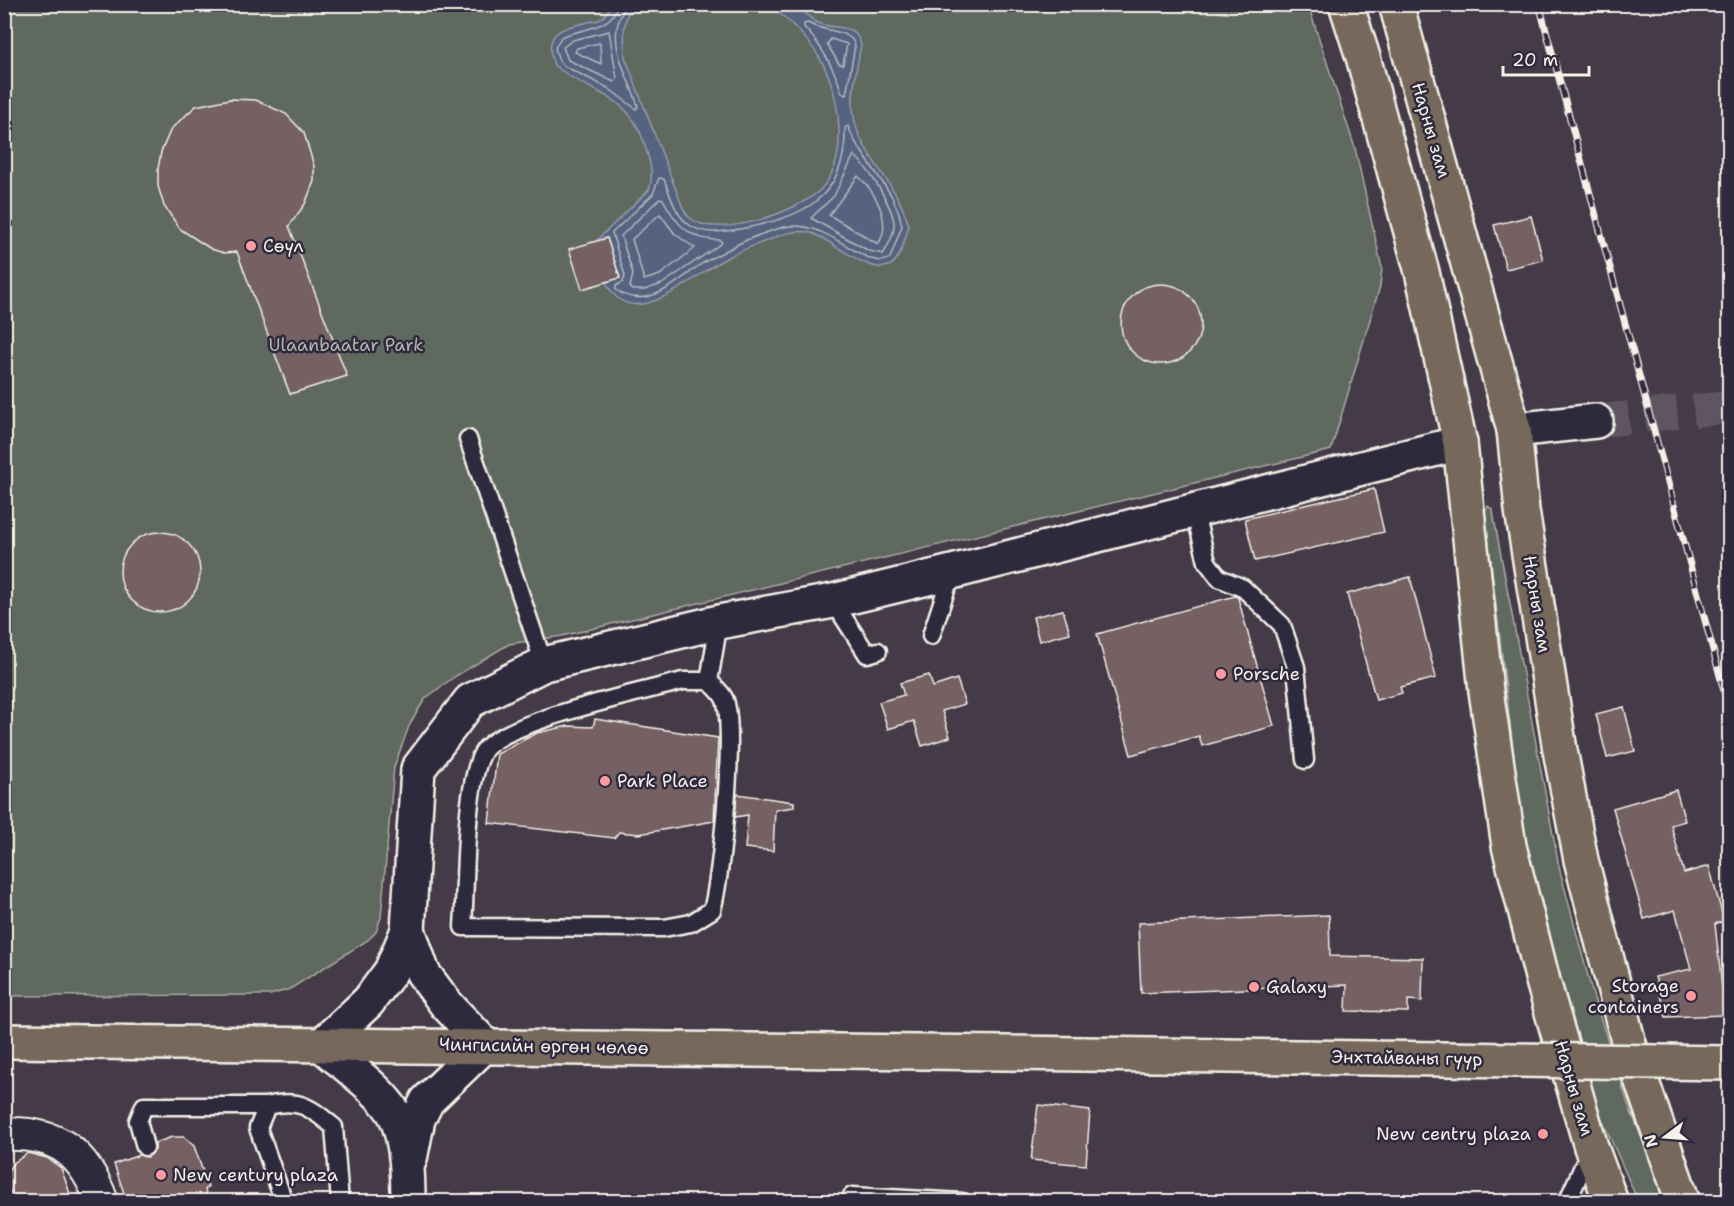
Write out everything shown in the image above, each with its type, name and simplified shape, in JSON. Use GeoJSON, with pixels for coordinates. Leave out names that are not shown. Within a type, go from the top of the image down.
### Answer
{"type":"FeatureCollection","features":[{"type":"Feature","properties":{"kind":"main road","name":"Нарны зам"},"geometry":{"type":"LineString","coordinates":[[1346,4],[1363,57],[1422,272],[1460,443],[1486,692],[1509,846],[1543,981],[1591,1147],[1611,1202]]}},
{"type":"Feature","properties":{"kind":"main road","name":"Нарны зам"},"geometry":{"type":"LineString","coordinates":[[1396,4],[1514,430],[1522,510],[1560,750],[1581,860],[1629,1044],[1683,1202]]}},
{"type":"Feature","properties":{"kind":"main road","name":"Чингисийн өргөн чөлөө"},"geometry":{"type":"LineString","coordinates":[[4,1041],[1084,1054]]}},
{"type":"Feature","properties":{"kind":"main road","name":"Энхтайваны гүүр"},"geometry":{"type":"LineString","coordinates":[[1084,1054],[1730,1063]]}},
{"type":"Feature","properties":{"kind":"street"},"geometry":{"type":"LineString","coordinates":[[1514,430],[1596,421]]}},
{"type":"Feature","properties":{"kind":"street"},"geometry":{"type":"LineString","coordinates":[[408,1169],[397,1118],[378,1094],[322,1045],[368,1002],[385,979],[408,930],[418,769],[470,701],[543,664],[719,622],[833,601],[1460,443]]}},
{"type":"Feature","properties":{"kind":"street"},"geometry":{"type":"LineString","coordinates":[[408,930],[423,973],[446,1004],[485,1046],[427,1101],[418,1119],[408,1169],[408,1202]]}},
{"type":"Feature","properties":{"kind":"street"},"geometry":{"type":"LineString","coordinates":[[4,1134],[58,1141],[76,1156],[93,1178],[102,1202]]}},
{"type":"Feature","properties":{"kind":"lane"},"geometry":{"type":"LineString","coordinates":[[468,440],[543,664]]}},
{"type":"Feature","properties":{"kind":"lane"},"geometry":{"type":"LineString","coordinates":[[1194,509],[1207,562],[1219,578],[1243,588],[1282,625],[1296,667],[1305,760]]}},
{"type":"Feature","properties":{"kind":"lane"},"geometry":{"type":"LineString","coordinates":[[931,636],[952,572]]}},
{"type":"Feature","properties":{"kind":"lane"},"geometry":{"type":"LineString","coordinates":[[833,601],[867,654],[878,651]]}},
{"type":"Feature","properties":{"kind":"lane"},"geometry":{"type":"LineString","coordinates":[[709,681],[683,681],[562,714],[507,733],[484,750],[475,774],[471,805],[463,927],[664,928],[691,923],[712,910],[719,888],[729,725],[724,699],[709,681],[719,622]]}},
{"type":"Feature","properties":{"kind":"lane"},"geometry":{"type":"LineString","coordinates":[[145,1147],[138,1121],[144,1106],[267,1106],[286,1101],[309,1107],[334,1126],[340,1202]]}},
{"type":"Feature","properties":{"kind":"lane"},"geometry":{"type":"LineString","coordinates":[[267,1106],[258,1128],[284,1202]]}},
{"type":"Feature","properties":{"kind":"lane"},"geometry":{"type":"LineString","coordinates":[[1567,1202],[1591,1147]]}},
{"type":"Feature","properties":{"kind":"lane"},"geometry":{"type":"LineString","coordinates":[[851,1202],[852,1196],[963,1202]]}},
{"type":"Feature","properties":{"kind":"green space","name":"Ulaanbaatar Park"},"geometry":{"type":"Polygon","coordinates":[[[4,5],[1308,5],[1355,148],[1382,268],[1380,286],[1331,450],[562,636],[509,644],[454,677],[426,698],[420,707],[409,726],[394,767],[381,917],[376,932],[368,940],[290,989],[270,995],[5,996],[4,5]]]}},
{"type":"Feature","properties":{"kind":"green space"},"geometry":{"type":"Polygon","coordinates":[[[1488,506],[1493,510],[1559,867],[1593,995],[1629,1107],[1668,1201],[1638,1201],[1600,1115],[1565,1000],[1522,826],[1485,511],[1488,506]]]}},
{"type":"Feature","properties":{"kind":"water"},"geometry":{"type":"Polygon","coordinates":[[[612,5],[636,5],[627,15],[624,30],[625,57],[684,209],[690,218],[702,224],[718,226],[737,225],[777,214],[810,198],[826,183],[838,154],[837,110],[828,74],[810,44],[799,31],[769,5],[798,5],[817,23],[846,28],[855,33],[861,45],[853,91],[856,126],[866,149],[899,200],[909,226],[896,260],[888,266],[878,267],[866,264],[820,237],[811,233],[796,232],[781,235],[733,254],[678,289],[645,304],[630,304],[617,297],[606,282],[620,277],[607,238],[596,241],[649,190],[651,174],[649,159],[639,130],[630,115],[608,97],[568,76],[554,65],[551,52],[554,36],[560,31],[598,20],[612,5]]]}},
{"type":"Feature","properties":{"kind":"building","name":"Сөүл"},"geometry":{"type":"Polygon","coordinates":[[[230,99],[256,100],[286,114],[304,133],[314,166],[314,181],[305,204],[289,226],[347,376],[290,394],[237,252],[224,253],[211,249],[180,229],[164,206],[158,186],[161,152],[171,129],[196,106],[230,99]]]}},
{"type":"Feature","properties":{"kind":"building"},"geometry":{"type":"Polygon","coordinates":[[[1531,216],[1543,260],[1506,269],[1494,225],[1531,216]]]}},
{"type":"Feature","properties":{"kind":"building"},"geometry":{"type":"Polygon","coordinates":[[[607,238],[620,278],[582,289],[569,249],[607,238]]]}},
{"type":"Feature","properties":{"kind":"building"},"geometry":{"type":"Polygon","coordinates":[[[1153,284],[1169,284],[1190,295],[1201,316],[1201,332],[1190,353],[1169,364],[1153,364],[1139,358],[1127,346],[1121,332],[1121,316],[1127,302],[1139,290],[1153,284]]]}},
{"type":"Feature","properties":{"kind":"building"},"geometry":{"type":"Polygon","coordinates":[[[1374,489],[1384,532],[1255,561],[1245,519],[1374,489]]]}},
{"type":"Feature","properties":{"kind":"building"},"geometry":{"type":"Polygon","coordinates":[[[152,532],[168,532],[189,543],[200,564],[200,580],[189,601],[168,612],[152,612],[138,606],[126,594],[120,580],[120,564],[126,550],[138,538],[152,532]]]}},
{"type":"Feature","properties":{"kind":"building"},"geometry":{"type":"Polygon","coordinates":[[[1410,577],[1436,678],[1400,687],[1402,693],[1376,700],[1347,594],[1410,577]]]}},
{"type":"Feature","properties":{"kind":"building","name":"Porsche"},"geometry":{"type":"Polygon","coordinates":[[[1235,596],[1238,598],[1274,726],[1202,746],[1199,736],[1131,755],[1097,634],[1235,596]]]}},
{"type":"Feature","properties":{"kind":"building"},"geometry":{"type":"Polygon","coordinates":[[[1063,610],[1070,633],[1039,641],[1033,617],[1063,610]]]}},
{"type":"Feature","properties":{"kind":"building"},"geometry":{"type":"Polygon","coordinates":[[[929,675],[933,687],[957,679],[965,704],[942,711],[950,737],[922,746],[914,721],[888,729],[879,702],[904,695],[900,683],[929,675]]]}},
{"type":"Feature","properties":{"kind":"building"},"geometry":{"type":"Polygon","coordinates":[[[1624,707],[1635,751],[1607,758],[1596,714],[1624,707]]]}},
{"type":"Feature","properties":{"kind":"building","name":"Park Place"},"geometry":{"type":"Polygon","coordinates":[[[595,719],[718,738],[714,821],[639,834],[619,832],[614,838],[489,823],[497,754],[537,733],[568,726],[593,727],[595,719]]]}},
{"type":"Feature","properties":{"kind":"building"},"geometry":{"type":"Polygon","coordinates":[[[1676,790],[1685,821],[1671,825],[1684,873],[1709,866],[1724,921],[1715,924],[1725,1015],[1666,1017],[1655,977],[1691,969],[1675,910],[1644,919],[1613,808],[1676,790]]]}},
{"type":"Feature","properties":{"kind":"building"},"geometry":{"type":"Polygon","coordinates":[[[737,794],[794,802],[794,807],[775,810],[773,851],[745,848],[748,815],[735,817],[737,794]]]}},
{"type":"Feature","properties":{"kind":"building"},"geometry":{"type":"Polygon","coordinates":[[[1329,915],[1330,956],[1423,958],[1422,1001],[1408,1000],[1408,1012],[1346,1011],[1347,985],[1141,993],[1138,923],[1329,915]]]}},
{"type":"Feature","properties":{"kind":"building"},"geometry":{"type":"Polygon","coordinates":[[[1038,1105],[1090,1111],[1086,1165],[1031,1160],[1038,1105]]]}},
{"type":"Feature","properties":{"kind":"building","name":"New century plaza"},"geometry":{"type":"Polygon","coordinates":[[[172,1137],[184,1137],[194,1146],[208,1186],[205,1190],[209,1202],[127,1202],[114,1164],[139,1155],[148,1157],[155,1150],[155,1143],[172,1137]]]}},
{"type":"Feature","properties":{"kind":"building"},"geometry":{"type":"Polygon","coordinates":[[[28,1153],[47,1158],[61,1168],[73,1202],[14,1202],[5,1177],[12,1164],[28,1153]]]}},
{"type":"Feature","properties":{"kind":"tunnel"},"geometry":{"type":"LineString","coordinates":[[1596,421],[1730,407]]}},
{"type":"Feature","properties":{"kind":"railway"},"geometry":{"type":"LineString","coordinates":[[1539,4],[1730,713]]}},
{"type":"Feature","properties":{"kind":"place","name":"Сөүл"},"geometry":{"type":"Point","coordinates":[251,246]}},
{"type":"Feature","properties":{"kind":"place","name":"Porsche"},"geometry":{"type":"Point","coordinates":[1221,674]}},
{"type":"Feature","properties":{"kind":"place","name":"Park Place"},"geometry":{"type":"Point","coordinates":[605,781]}},
{"type":"Feature","properties":{"kind":"place","name":"Galaxy"},"geometry":{"type":"Point","coordinates":[1254,987]}},
{"type":"Feature","properties":{"kind":"place","name":"Storage containers"},"geometry":{"type":"Point","coordinates":[1691,996]}},
{"type":"Feature","properties":{"kind":"place","name":"New centry plaza"},"geometry":{"type":"Point","coordinates":[1543,1134]}},
{"type":"Feature","properties":{"kind":"place","name":"New century plaza"},"geometry":{"type":"Point","coordinates":[161,1175]}}]}
